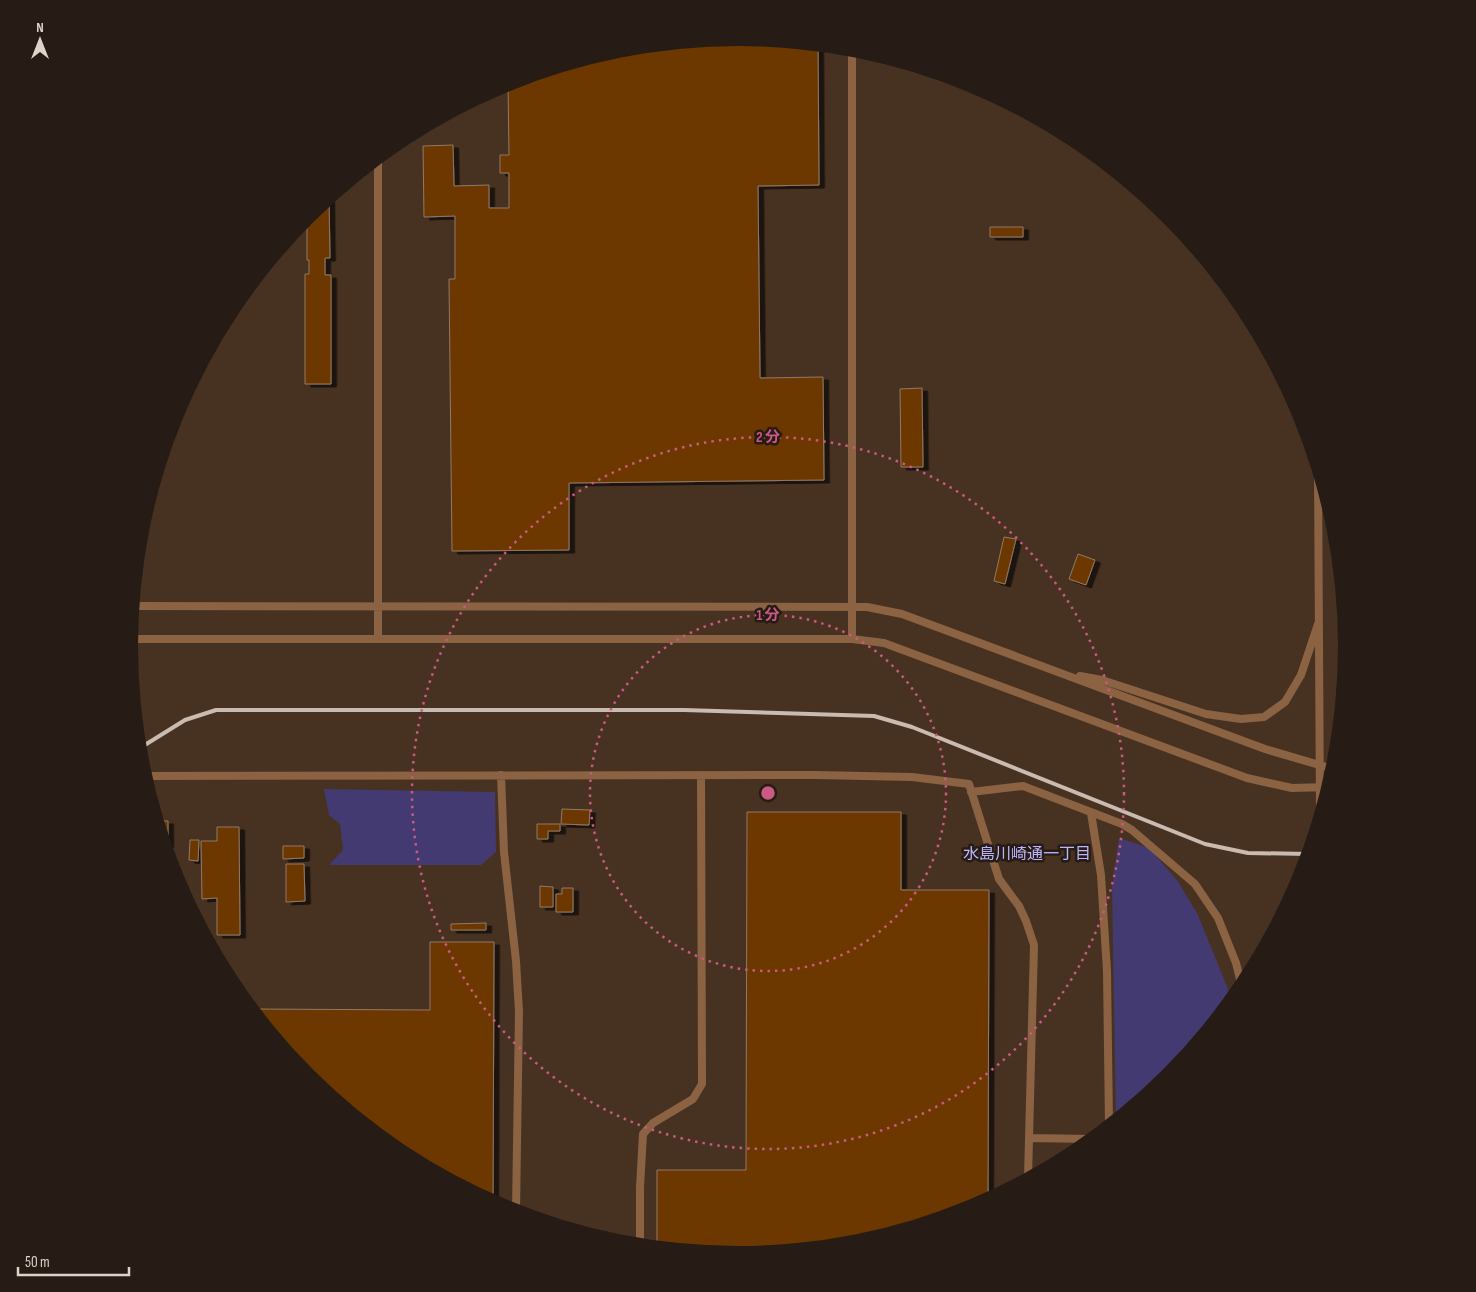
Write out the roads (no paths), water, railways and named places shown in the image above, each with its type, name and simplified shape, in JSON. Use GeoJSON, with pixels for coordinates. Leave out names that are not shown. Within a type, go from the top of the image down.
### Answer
{"type":"FeatureCollection","features":[{"type":"Feature","properties":{"kind":"lane"},"geometry":{"type":"LineString","coordinates":[[852,57],[852,639]]}},
{"type":"Feature","properties":{"kind":"lane"},"geometry":{"type":"LineString","coordinates":[[378,166],[378,639]]}},
{"type":"Feature","properties":{"kind":"lane"},"geometry":{"type":"LineString","coordinates":[[1318,496],[1323,777]]}},
{"type":"Feature","properties":{"kind":"lane"},"geometry":{"type":"LineString","coordinates":[[140,606],[851,606],[883,609],[902,614],[1265,749],[1325,767]]}},
{"type":"Feature","properties":{"kind":"lane"},"geometry":{"type":"LineString","coordinates":[[1058,672],[1102,680],[1206,714],[1241,719],[1264,716],[1285,702],[1301,675],[1319,620]]}},
{"type":"Feature","properties":{"kind":"lane"},"geometry":{"type":"LineString","coordinates":[[138,638],[852,639],[884,643],[1247,778],[1292,788],[1320,788]]}},
{"type":"Feature","properties":{"kind":"lane"},"geometry":{"type":"LineString","coordinates":[[501,775],[504,852],[516,961],[519,1012],[516,1203]]}},
{"type":"Feature","properties":{"kind":"lane"},"geometry":{"type":"LineString","coordinates":[[640,1237],[643,1134],[653,1123],[693,1099],[702,1084],[701,775]]}},
{"type":"Feature","properties":{"kind":"lane"},"geometry":{"type":"LineString","coordinates":[[153,776],[816,775],[912,777],[969,784],[998,879],[1019,906],[1034,945],[1028,1170]]}},
{"type":"Feature","properties":{"kind":"lane"},"geometry":{"type":"LineString","coordinates":[[971,792],[1023,786],[1122,824],[1132,830],[1195,884],[1218,918],[1239,975]]}},
{"type":"Feature","properties":{"kind":"lane"},"geometry":{"type":"LineString","coordinates":[[1091,813],[1101,875],[1103,904],[1109,1117]]}},
{"type":"Feature","properties":{"kind":"lane"},"geometry":{"type":"LineString","coordinates":[[1029,1138],[1080,1139]]}},
{"type":"Feature","properties":{"kind":"railway"},"geometry":{"type":"LineString","coordinates":[[147,744],[185,720],[216,710],[684,710],[874,716],[912,727],[1205,844],[1248,853],[1300,854]]}},
{"type":"Feature","properties":{"kind":"district","name":"水島川崎通一丁目"},"geometry":{"type":"Point","coordinates":[1027,854]}}]}
